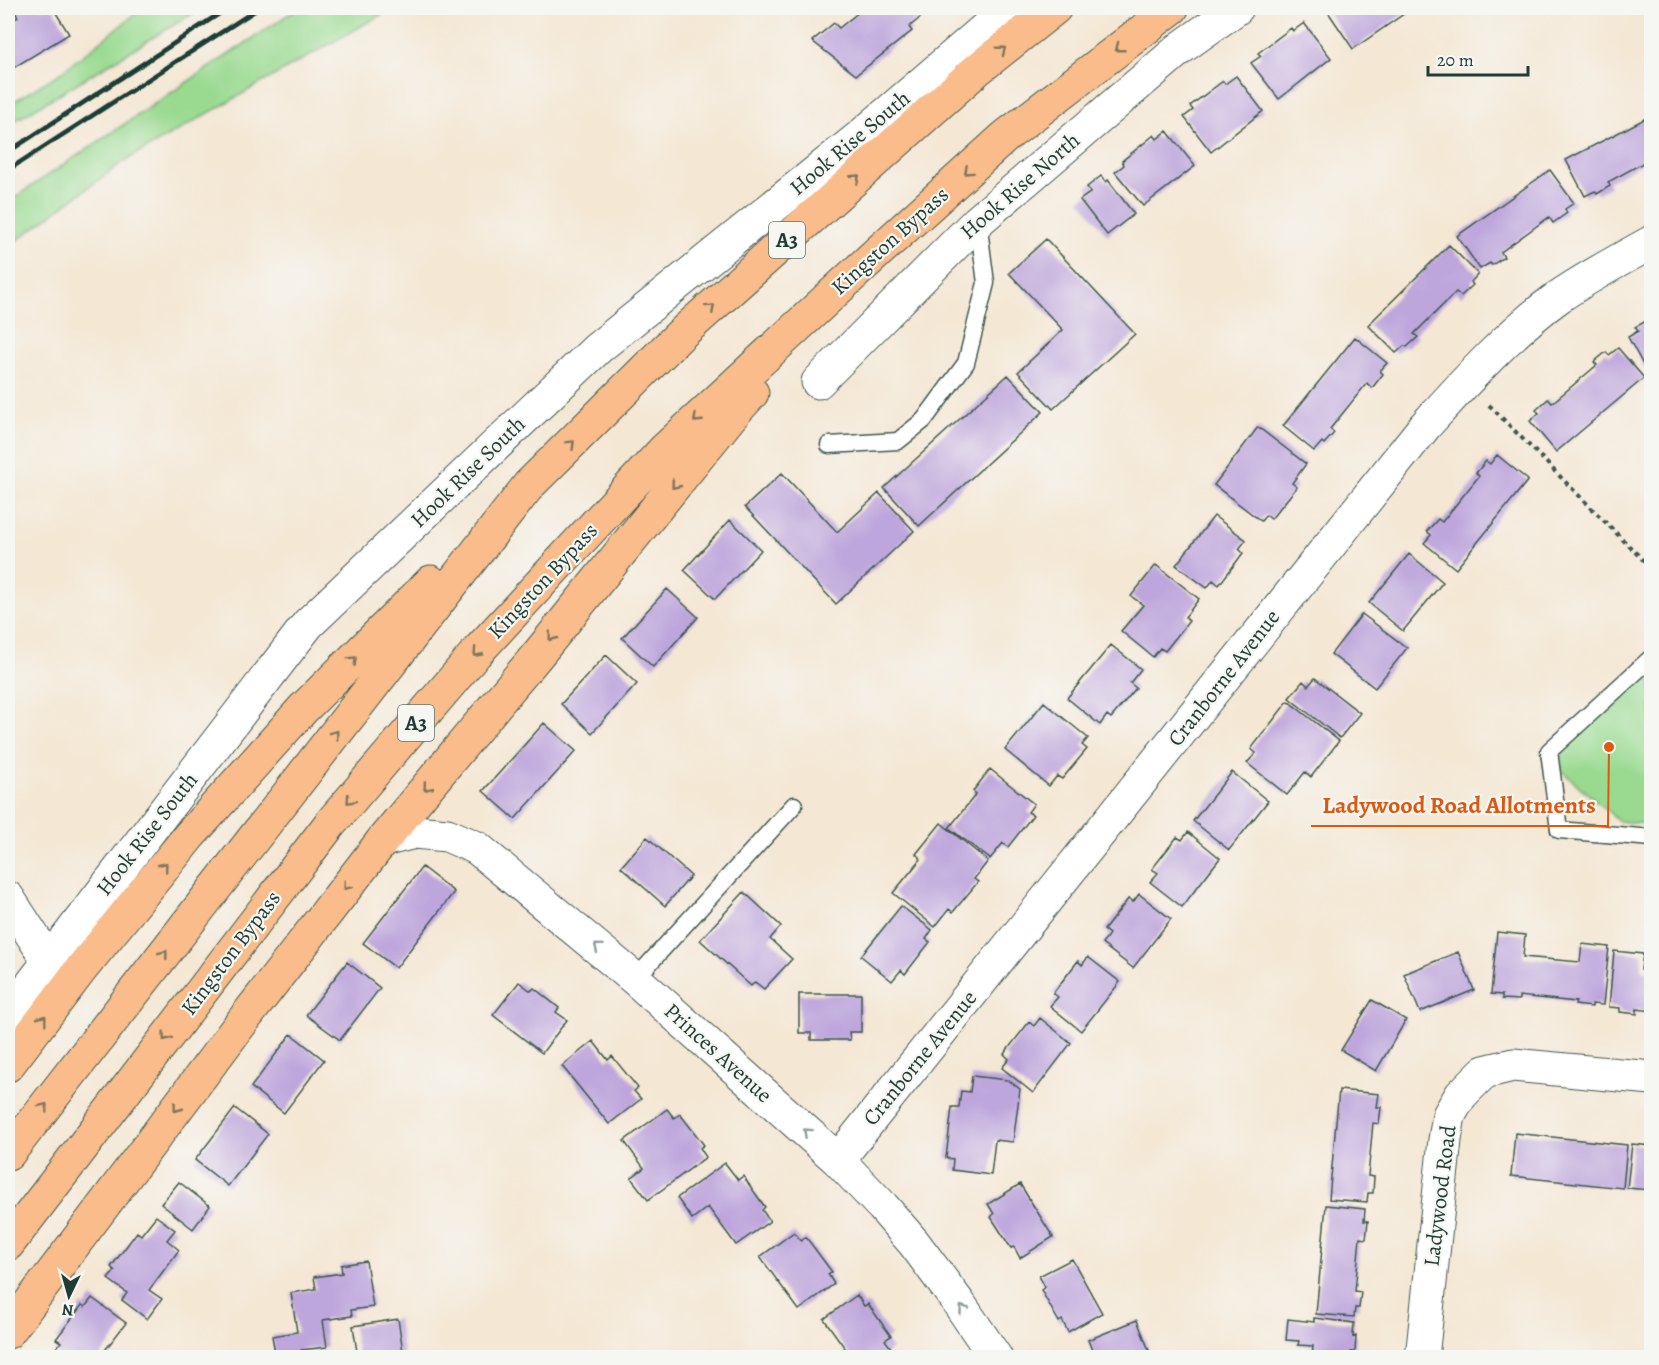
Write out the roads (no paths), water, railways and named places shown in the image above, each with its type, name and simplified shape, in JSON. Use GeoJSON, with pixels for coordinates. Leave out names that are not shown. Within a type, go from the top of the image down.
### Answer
{"type":"FeatureCollection","features":[{"type":"Feature","properties":{"kind":"highway","name":"A3"},"geometry":{"type":"LineString","coordinates":[[8,1154],[529,485],[681,334],[978,69],[1055,8]]}},
{"type":"Feature","properties":{"kind":"highway","name":"Kingston Bypass"},"geometry":{"type":"LineString","coordinates":[[8,1244],[330,824],[476,653],[665,449],[1006,136],[1172,8]]}},
{"type":"Feature","properties":{"kind":"highway"},"geometry":{"type":"LineString","coordinates":[[8,1332],[235,1031],[383,840],[539,653],[731,416],[879,251]]}},
{"type":"Feature","properties":{"kind":"highway"},"geometry":{"type":"LineString","coordinates":[[8,1065],[82,968],[190,834],[303,709],[529,485]]}},
{"type":"Feature","properties":{"kind":"street","name":"Hook Rise South"},"geometry":{"type":"LineString","coordinates":[[8,1015],[308,624],[598,348],[861,135],[1010,8]]}},
{"type":"Feature","properties":{"kind":"street","name":"Hook Rise North"},"geometry":{"type":"LineString","coordinates":[[818,382],[978,220],[1182,47],[1237,8]]}},
{"type":"Feature","properties":{"kind":"street","name":"Cranborne Avenue"},"geometry":{"type":"LineString","coordinates":[[838,1160],[1425,426],[1466,381],[1522,327],[1557,299],[1652,242]]}},
{"type":"Feature","properties":{"kind":"street","name":"Princes Avenue"},"geometry":{"type":"LineString","coordinates":[[383,840],[415,832],[447,835],[477,848],[635,978],[838,1160],[883,1207],[914,1243],[996,1358]]}},
{"type":"Feature","properties":{"kind":"street"},"geometry":{"type":"LineString","coordinates":[[8,898],[49,961]]}},
{"type":"Feature","properties":{"kind":"street","name":"Ladywood Road"},"geometry":{"type":"LineString","coordinates":[[1422,1358],[1445,1140],[1449,1115],[1461,1095],[1484,1072],[1513,1065],[1652,1078]]}},
{"type":"Feature","properties":{"kind":"lane"},"geometry":{"type":"LineString","coordinates":[[829,445],[898,441],[924,420],[966,363],[986,283],[978,220]]}},
{"type":"Feature","properties":{"kind":"lane"},"geometry":{"type":"LineString","coordinates":[[1652,657],[1549,751],[1559,830],[1652,838]]}},
{"type":"Feature","properties":{"kind":"lane"},"geometry":{"type":"LineString","coordinates":[[635,978],[794,805]]}},
{"type":"Feature","properties":{"kind":"railway"},"geometry":{"type":"LineString","coordinates":[[8,152],[228,8]]}},
{"type":"Feature","properties":{"kind":"railway"},"geometry":{"type":"LineString","coordinates":[[8,170],[259,8]]}},
{"type":"Feature","properties":{"kind":"place","name":"Ladywood Road Allotments"},"geometry":{"type":"Point","coordinates":[1609,747]}}]}
